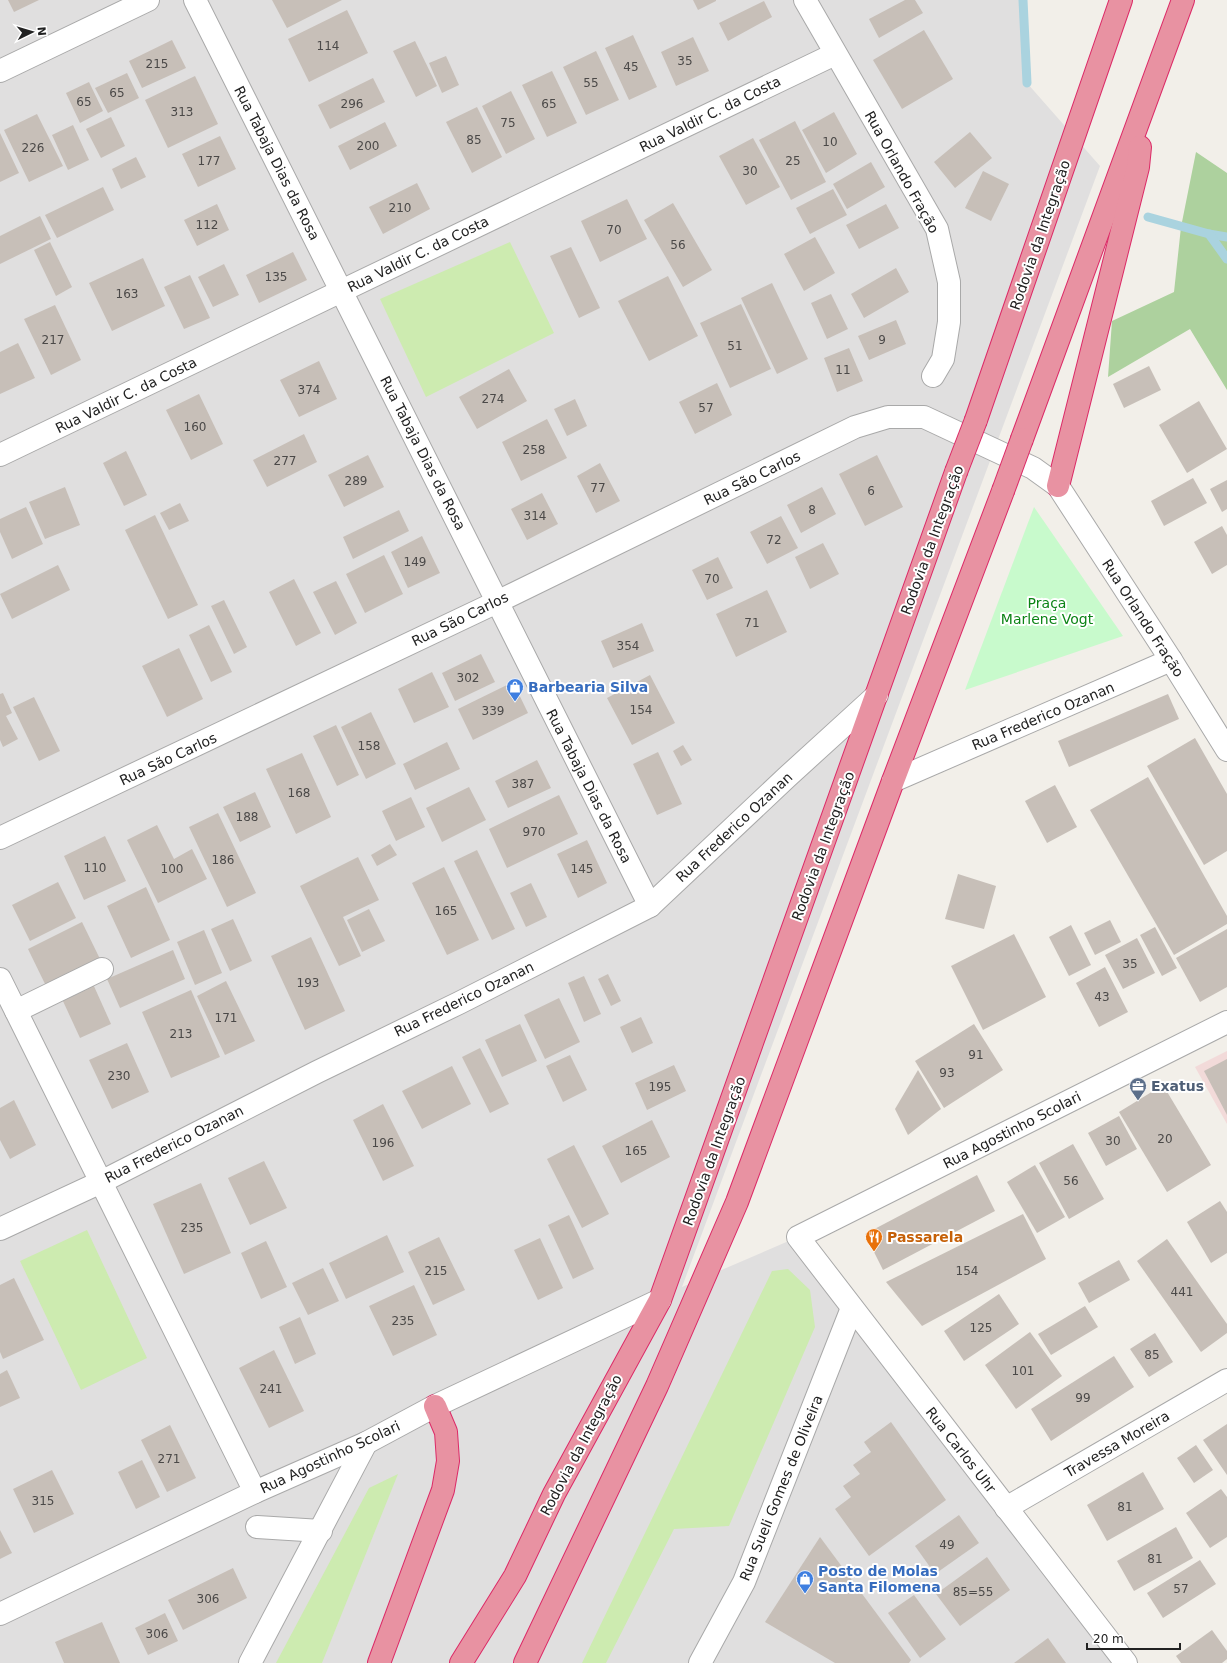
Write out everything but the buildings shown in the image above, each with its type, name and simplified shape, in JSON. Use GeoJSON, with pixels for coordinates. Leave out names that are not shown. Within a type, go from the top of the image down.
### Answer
{"type":"FeatureCollection","features":[{"type":"Feature","properties":{"kind":"highway","name":"Rodovia da Integração"},"geometry":{"type":"LineString","coordinates":[[461,1663],[515,1576],[554,1494],[660,1300],[956,472],[976,420],[1121,0]]}},
{"type":"Feature","properties":{"kind":"highway"},"geometry":{"type":"LineString","coordinates":[[525,1663],[653,1392],[737,1202],[893,781],[1003,491],[1183,0]]}},
{"type":"Feature","properties":{"kind":"highway"},"geometry":{"type":"LineString","coordinates":[[1058,486],[1138,168],[1146,103]]}},
{"type":"Feature","properties":{"kind":"highway"},"geometry":{"type":"LineString","coordinates":[[379,1663],[443,1490],[448,1460],[446,1432],[435,1406]]}},
{"type":"Feature","properties":{"kind":"street"},"geometry":{"type":"LineString","coordinates":[[0,71],[148,0]]}},
{"type":"Feature","properties":{"kind":"street","name":"Rua Tabaja Dias da Rosa"},"geometry":{"type":"LineString","coordinates":[[195,0],[650,906]]}},
{"type":"Feature","properties":{"kind":"street","name":"Rua Orlando Fração"},"geometry":{"type":"LineString","coordinates":[[804,0],[936,229],[949,282],[949,322],[938,367]]}},
{"type":"Feature","properties":{"kind":"street","name":"Rua Valdir C. da Costa"},"geometry":{"type":"LineString","coordinates":[[0,455],[835,54]]}},
{"type":"Feature","properties":{"kind":"street","name":"Rua São Carlos"},"geometry":{"type":"LineString","coordinates":[[0,838],[497,602],[855,427],[888,417],[924,417],[1033,468],[1058,486]]}},
{"type":"Feature","properties":{"kind":"street","name":"Rua Orlando Fração"},"geometry":{"type":"LineString","coordinates":[[1058,486],[1171,660],[1227,750]]}},
{"type":"Feature","properties":{"kind":"street","name":"Rua Frederico Ozanan"},"geometry":{"type":"LineString","coordinates":[[893,781],[1171,660]]}},
{"type":"Feature","properties":{"kind":"street","name":"Rua Frederico Ozanan"},"geometry":{"type":"LineString","coordinates":[[0,1229],[101,1182],[317,1072],[650,906],[787,777],[876,696]]}},
{"type":"Feature","properties":{"kind":"street"},"geometry":{"type":"LineString","coordinates":[[16,1011],[102,969]]}},
{"type":"Feature","properties":{"kind":"street"},"geometry":{"type":"LineString","coordinates":[[0,979],[255,1492]]}},
{"type":"Feature","properties":{"kind":"street","name":"Rua Agostinho Scolari"},"geometry":{"type":"LineString","coordinates":[[798,1237],[1227,1022]]}},
{"type":"Feature","properties":{"kind":"street","name":"Rua Carlos Uhr"},"geometry":{"type":"LineString","coordinates":[[798,1237],[1126,1663]]}},
{"type":"Feature","properties":{"kind":"street","name":"Rua Agostinho Scolari"},"geometry":{"type":"LineString","coordinates":[[0,1614],[255,1492],[366,1443],[435,1406],[660,1300]]}},
{"type":"Feature","properties":{"kind":"street","name":"Rua Sueli Gomes de Oliveira"},"geometry":{"type":"LineString","coordinates":[[700,1663],[744,1582],[852,1308]]}},
{"type":"Feature","properties":{"kind":"street","name":"Travessa Moreira"},"geometry":{"type":"LineString","coordinates":[[1006,1508],[1227,1380]]}},
{"type":"Feature","properties":{"kind":"street"},"geometry":{"type":"LineString","coordinates":[[250,1663],[321,1531],[366,1443]]}},
{"type":"Feature","properties":{"kind":"street"},"geometry":{"type":"LineString","coordinates":[[257,1527],[321,1531]]}},
{"type":"Feature","properties":{"kind":"shaded area"},"geometry":{"type":"Polygon","coordinates":[[[0,0],[1023,0],[1027,83],[1100,166],[682,1287],[798,1237],[1126,1663],[0,1663],[0,0]]]}},
{"type":"Feature","properties":{"kind":"shaded area"},"geometry":{"type":"Polygon","coordinates":[[[1227,1051],[1227,1124],[1195,1067],[1227,1051]]]}},
{"type":"Feature","properties":{"kind":"green space"},"geometry":{"type":"Polygon","coordinates":[[[1196,152],[1227,173],[1227,390],[1190,329],[1108,377],[1112,321],[1174,292],[1181,227],[1196,152]]]}},
{"type":"Feature","properties":{"kind":"green space"},"geometry":{"type":"Polygon","coordinates":[[[510,242],[554,333],[426,397],[380,299],[510,242]]]}},
{"type":"Feature","properties":{"kind":"green space","name":"Praça Marlene Vogt"},"geometry":{"type":"Polygon","coordinates":[[[1034,507],[1123,636],[965,690],[1034,507]]]}},
{"type":"Feature","properties":{"kind":"green space"},"geometry":{"type":"Polygon","coordinates":[[[87,1230],[147,1358],[81,1390],[20,1261],[87,1230]]]}},
{"type":"Feature","properties":{"kind":"green space"},"geometry":{"type":"Polygon","coordinates":[[[788,1269],[810,1290],[815,1327],[729,1526],[674,1529],[606,1663],[582,1663],[772,1271],[788,1269]]]}},
{"type":"Feature","properties":{"kind":"green space"},"geometry":{"type":"Polygon","coordinates":[[[398,1474],[322,1663],[276,1663],[369,1488],[398,1474]]]}},
{"type":"Feature","properties":{"kind":"waterway"},"geometry":{"type":"LineString","coordinates":[[1023,0],[1027,83]]}},
{"type":"Feature","properties":{"kind":"waterway"},"geometry":{"type":"LineString","coordinates":[[1148,217],[1209,234],[1227,237]]}},
{"type":"Feature","properties":{"kind":"waterway"},"geometry":{"type":"LineString","coordinates":[[1209,234],[1227,259]]}},
{"type":"Feature","properties":{"kind":"place","name":"Barbearia Silva"},"geometry":{"type":"Point","coordinates":[515,702]}},
{"type":"Feature","properties":{"kind":"place","name":"Exatus"},"geometry":{"type":"Point","coordinates":[1138,1101]}},
{"type":"Feature","properties":{"kind":"place","name":"Passarela"},"geometry":{"type":"Point","coordinates":[874,1252]}},
{"type":"Feature","properties":{"kind":"place","name":"Posto de Molas Santa Filomena"},"geometry":{"type":"Point","coordinates":[805,1594]}}]}
